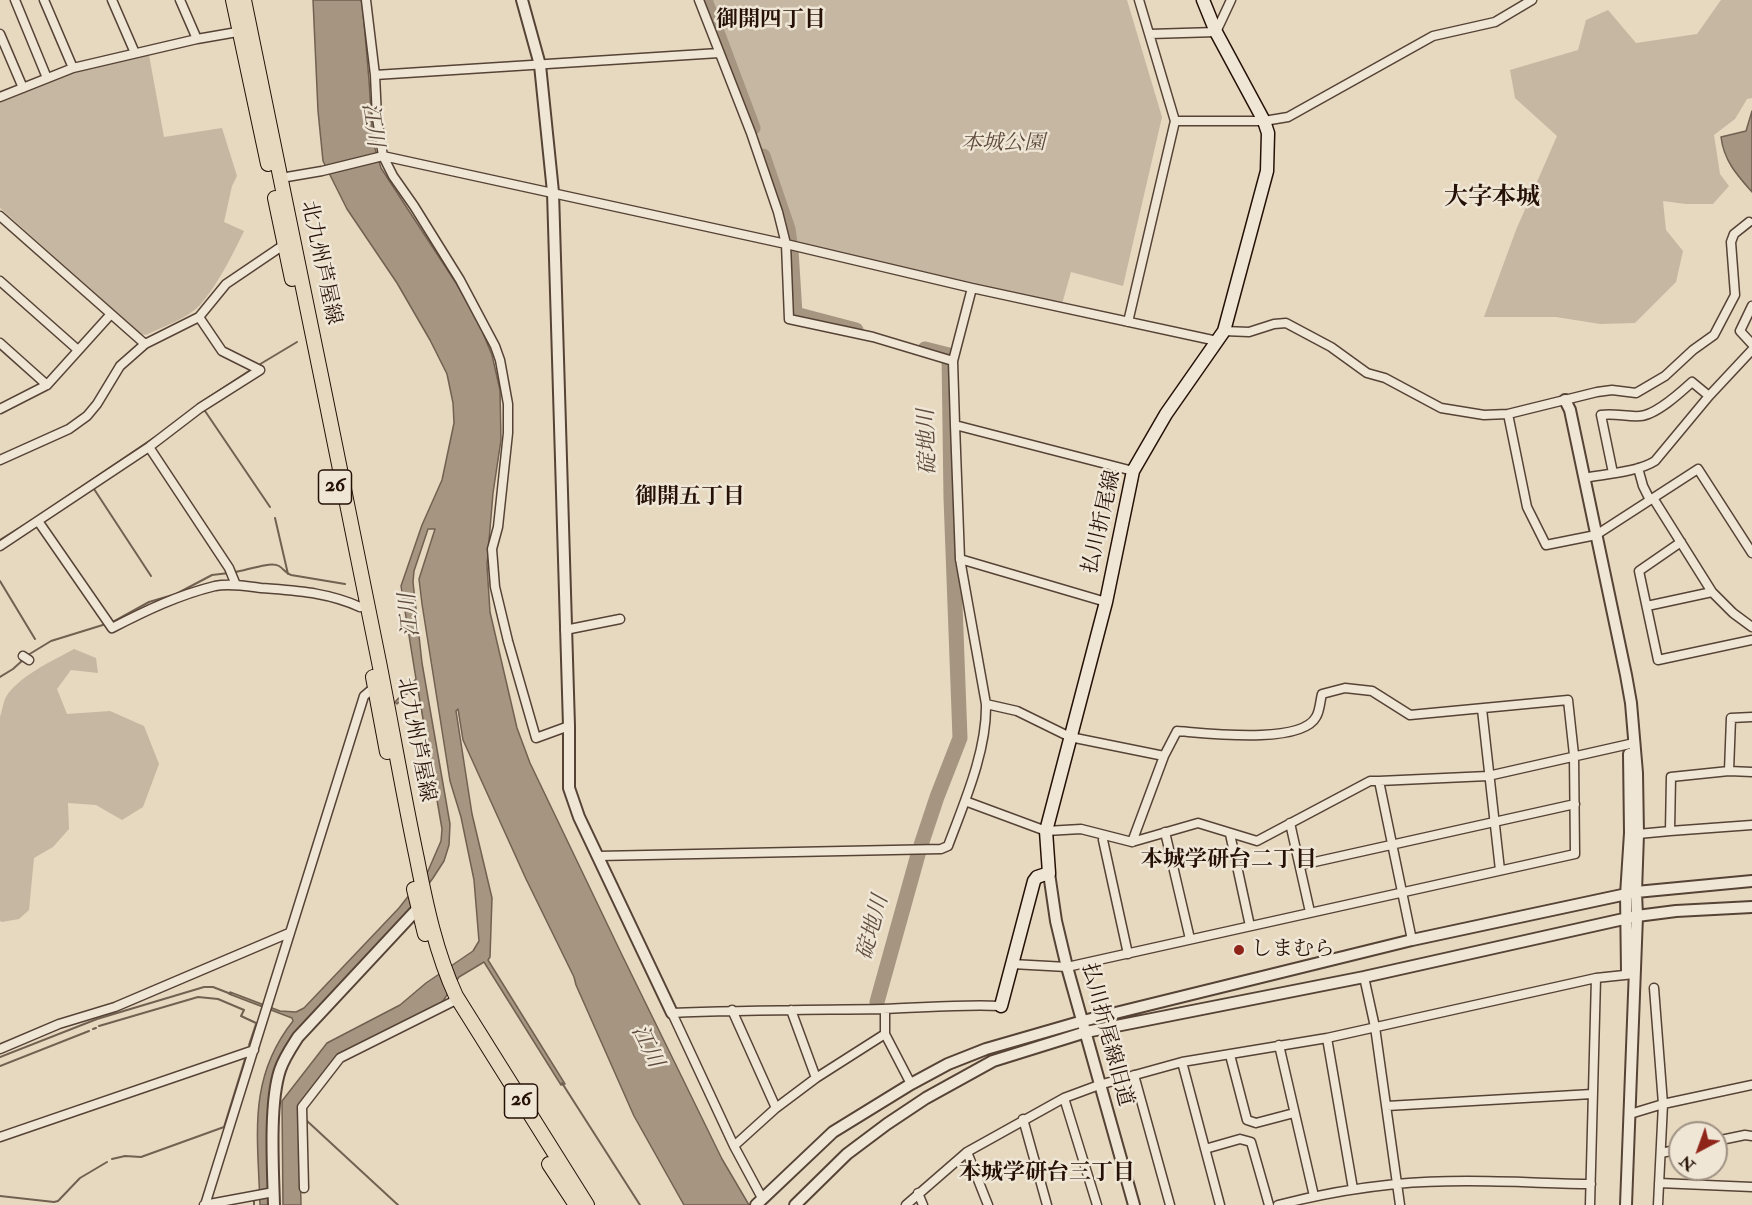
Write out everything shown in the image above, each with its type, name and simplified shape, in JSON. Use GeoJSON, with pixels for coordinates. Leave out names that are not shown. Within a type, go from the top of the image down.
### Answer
{"type":"FeatureCollection","features":[{"type":"Feature","properties":{"kind":"main road","name":"北九州芦屋線"},"geometry":{"type":"LineString","coordinates":[[233,0],[245,31],[281,178],[290,241],[360,607],[379,684]]}},
{"type":"Feature","properties":{"kind":"main road","name":"北九州芦屋線"},"geometry":{"type":"LineString","coordinates":[[243,0],[245,31],[290,241],[422,904],[440,972],[454,1000],[576,1205]]}},
{"type":"Feature","properties":{"kind":"main road","name":"払川折尾線"},"geometry":{"type":"LineString","coordinates":[[1049,873],[1046,831],[1106,602],[1133,471],[1166,414],[1220,336],[1267,171],[1268,132],[1216,32],[1203,0]]}},
{"type":"Feature","properties":{"kind":"main road"},"geometry":{"type":"LineString","coordinates":[[1001,1006],[1034,881],[1037,877],[1049,873]]}},
{"type":"Feature","properties":{"kind":"main road","name":"北九州芦屋線"},"geometry":{"type":"LineString","coordinates":[[454,1000],[587,1205]]}},
{"type":"Feature","properties":{"kind":"street"},"geometry":{"type":"LineString","coordinates":[[15,0],[47,78]]}},
{"type":"Feature","properties":{"kind":"street"},"geometry":{"type":"LineString","coordinates":[[44,0],[73,68]]}},
{"type":"Feature","properties":{"kind":"street"},"geometry":{"type":"LineString","coordinates":[[112,0],[135,53]]}},
{"type":"Feature","properties":{"kind":"street"},"geometry":{"type":"LineString","coordinates":[[180,0],[197,39]]}},
{"type":"Feature","properties":{"kind":"street"},"geometry":{"type":"LineString","coordinates":[[366,0],[375,75],[377,118],[383,156],[393,176],[460,280],[500,360],[508,404],[508,433],[498,527],[492,549],[495,586],[508,641],[536,738],[569,726]]}},
{"type":"Feature","properties":{"kind":"street"},"geometry":{"type":"LineString","coordinates":[[522,0],[540,65],[553,192],[569,788],[579,817],[759,1202],[833,1132],[911,1084],[948,1064],[986,1049],[1084,1027],[1412,940],[1631,893],[1752,881]]}},
{"type":"Feature","properties":{"kind":"street"},"geometry":{"type":"LineString","coordinates":[[699,0],[751,133],[778,212],[786,244],[789,319],[873,337],[953,361]]}},
{"type":"Feature","properties":{"kind":"street"},"geometry":{"type":"LineString","coordinates":[[1128,322],[1175,121],[1138,0]]}},
{"type":"Feature","properties":{"kind":"street"},"geometry":{"type":"LineString","coordinates":[[1150,34],[1216,32],[1231,0]]}},
{"type":"Feature","properties":{"kind":"street"},"geometry":{"type":"LineString","coordinates":[[1175,121],[1264,122],[1287,117],[1433,36],[1495,22],[1532,0]]}},
{"type":"Feature","properties":{"kind":"street"},"geometry":{"type":"LineString","coordinates":[[0,97],[73,68],[197,39],[245,31]]}},
{"type":"Feature","properties":{"kind":"street"},"geometry":{"type":"LineString","coordinates":[[0,34],[23,88]]}},
{"type":"Feature","properties":{"kind":"street"},"geometry":{"type":"LineString","coordinates":[[375,75],[719,53]]}},
{"type":"Feature","properties":{"kind":"street"},"geometry":{"type":"LineString","coordinates":[[281,178],[322,171],[383,156],[553,192],[1128,322],[1220,336],[1286,323],[1331,347],[1367,373],[1385,378],[1441,408],[1484,415],[1508,414],[1605,391],[1636,393],[1665,376],[1693,350],[1714,335],[1735,295],[1731,242],[1734,234],[1749,222]]}},
{"type":"Feature","properties":{"kind":"street"},"geometry":{"type":"LineString","coordinates":[[0,216],[145,344]]}},
{"type":"Feature","properties":{"kind":"street"},"geometry":{"type":"LineString","coordinates":[[0,460],[69,429],[87,416],[120,366],[145,344],[199,317],[226,284],[290,241]]}},
{"type":"Feature","properties":{"kind":"street"},"geometry":{"type":"LineString","coordinates":[[0,281],[78,350]]}},
{"type":"Feature","properties":{"kind":"street"},"geometry":{"type":"LineString","coordinates":[[598,855],[941,849],[948,846],[965,801],[985,732],[986,704],[960,559],[953,361],[972,288]]}},
{"type":"Feature","properties":{"kind":"street"},"geometry":{"type":"LineString","coordinates":[[1752,306],[1740,331],[1752,344]]}},
{"type":"Feature","properties":{"kind":"street"},"geometry":{"type":"LineString","coordinates":[[1,407],[47,385],[111,314]]}},
{"type":"Feature","properties":{"kind":"street"},"geometry":{"type":"LineString","coordinates":[[0,546],[149,447],[200,408],[260,369],[222,351],[199,317]]}},
{"type":"Feature","properties":{"kind":"street"},"geometry":{"type":"LineString","coordinates":[[0,343],[47,385]]}},
{"type":"Feature","properties":{"kind":"street"},"geometry":{"type":"LineString","coordinates":[[1584,478],[1638,468],[1655,461],[1709,396],[1752,350]]}},
{"type":"Feature","properties":{"kind":"street"},"geometry":{"type":"LineString","coordinates":[[1613,472],[1601,415],[1642,416],[1671,401],[1692,382],[1709,396]]}},
{"type":"Feature","properties":{"kind":"street"},"geometry":{"type":"LineString","coordinates":[[1566,400],[1584,478],[1593,536]]}},
{"type":"Feature","properties":{"kind":"street"},"geometry":{"type":"LineString","coordinates":[[1566,400],[1564,411],[1626,675],[1638,834],[1631,893]]}},
{"type":"Feature","properties":{"kind":"street"},"geometry":{"type":"LineString","coordinates":[[1508,414],[1527,507],[1546,545],[1593,536],[1698,469],[1752,553]]}},
{"type":"Feature","properties":{"kind":"street"},"geometry":{"type":"LineString","coordinates":[[955,425],[1133,471]]}},
{"type":"Feature","properties":{"kind":"street"},"geometry":{"type":"LineString","coordinates":[[149,447],[229,568],[236,585]]}},
{"type":"Feature","properties":{"kind":"street"},"geometry":{"type":"LineString","coordinates":[[1638,468],[1643,486],[1712,592],[1733,613],[1752,627]]}},
{"type":"Feature","properties":{"kind":"street"},"geometry":{"type":"LineString","coordinates":[[38,521],[112,628],[162,603],[216,586],[236,585],[318,593],[340,598],[360,607]]}},
{"type":"Feature","properties":{"kind":"street"},"geometry":{"type":"LineString","coordinates":[[1681,542],[1639,571],[1658,660],[1752,640]]}},
{"type":"Feature","properties":{"kind":"street"},"geometry":{"type":"LineString","coordinates":[[960,559],[1106,602]]}},
{"type":"Feature","properties":{"kind":"street"},"geometry":{"type":"LineString","coordinates":[[1647,606],[1712,592]]}},
{"type":"Feature","properties":{"kind":"street"},"geometry":{"type":"LineString","coordinates":[[565,630],[620,619]]}},
{"type":"Feature","properties":{"kind":"street"},"geometry":{"type":"LineString","coordinates":[[274,1192],[205,1205],[364,696],[379,684]]}},
{"type":"Feature","properties":{"kind":"street"},"geometry":{"type":"LineString","coordinates":[[1012,964],[1067,967],[1575,854],[1574,755],[1568,700],[1410,715],[1372,692],[1345,688],[1322,694],[1316,718],[1300,730],[1246,737],[1177,731],[1164,756],[1132,842]]}},
{"type":"Feature","properties":{"kind":"street"},"geometry":{"type":"LineString","coordinates":[[986,704],[1017,711],[1070,737],[1164,756]]}},
{"type":"Feature","properties":{"kind":"street"},"geometry":{"type":"LineString","coordinates":[[1482,709],[1500,870]]}},
{"type":"Feature","properties":{"kind":"street"},"geometry":{"type":"LineString","coordinates":[[1729,771],[1731,718],[1752,717]]}},
{"type":"Feature","properties":{"kind":"street"},"geometry":{"type":"LineString","coordinates":[[965,801],[1046,831],[1082,829],[1132,842],[1198,823],[1257,841],[1370,781],[1488,776],[1632,743]]}},
{"type":"Feature","properties":{"kind":"street"},"geometry":{"type":"LineString","coordinates":[[1620,1205],[1632,917],[1630,833],[1632,743]]}},
{"type":"Feature","properties":{"kind":"street"},"geometry":{"type":"LineString","coordinates":[[1670,831],[1671,777],[1729,771],[1752,772]]}},
{"type":"Feature","properties":{"kind":"street"},"geometry":{"type":"LineString","coordinates":[[1379,781],[1412,940]]}},
{"type":"Feature","properties":{"kind":"street"},"geometry":{"type":"LineString","coordinates":[[1301,865],[1575,804]]}},
{"type":"Feature","properties":{"kind":"street"},"geometry":{"type":"LineString","coordinates":[[1290,823],[1310,912]]}},
{"type":"Feature","properties":{"kind":"street"},"geometry":{"type":"LineString","coordinates":[[1638,834],[1752,825]]}},
{"type":"Feature","properties":{"kind":"street"},"geometry":{"type":"LineString","coordinates":[[1165,832],[1190,939]]}},
{"type":"Feature","properties":{"kind":"street"},"geometry":{"type":"LineString","coordinates":[[1230,834],[1250,926]]}},
{"type":"Feature","properties":{"kind":"street"},"geometry":{"type":"LineString","coordinates":[[1104,835],[1103,840],[1128,954]]}},
{"type":"Feature","properties":{"kind":"street","name":"払川折尾線旧道"},"geometry":{"type":"LineString","coordinates":[[1049,873],[1056,921],[1067,967],[1134,1205]]}},
{"type":"Feature","properties":{"kind":"street"},"geometry":{"type":"LineString","coordinates":[[274,1205],[275,1093],[280,1070],[287,1054],[298,1037],[422,904]]}},
{"type":"Feature","properties":{"kind":"street"},"geometry":{"type":"LineString","coordinates":[[795,1205],[848,1154],[926,1098],[993,1061],[1084,1027],[1364,976],[1632,917],[1676,910],[1752,907]]}},
{"type":"Feature","properties":{"kind":"street"},"geometry":{"type":"LineString","coordinates":[[0,1049],[58,1024],[115,1007],[289,933]]}},
{"type":"Feature","properties":{"kind":"street"},"geometry":{"type":"LineString","coordinates":[[906,1205],[967,1152],[1064,1098],[1100,1085],[1182,1062],[1327,1038],[1596,978],[1630,974]]}},
{"type":"Feature","properties":{"kind":"street"},"geometry":{"type":"LineString","coordinates":[[1626,1205],[1630,1114],[1630,974]]}},
{"type":"Feature","properties":{"kind":"street"},"geometry":{"type":"LineString","coordinates":[[1364,976],[1375,1027],[1400,1205]]}},
{"type":"Feature","properties":{"kind":"street"},"geometry":{"type":"LineString","coordinates":[[1590,1205],[1596,978]]}},
{"type":"Feature","properties":{"kind":"street"},"geometry":{"type":"LineString","coordinates":[[1654,988],[1663,1104],[1658,1205]]}},
{"type":"Feature","properties":{"kind":"street"},"geometry":{"type":"LineString","coordinates":[[304,1188],[302,1107],[340,1058],[454,1000]]}},
{"type":"Feature","properties":{"kind":"street"},"geometry":{"type":"LineString","coordinates":[[672,1013],[732,1010],[885,1009],[971,1004],[1001,1006]]}},
{"type":"Feature","properties":{"kind":"street"},"geometry":{"type":"LineString","coordinates":[[885,1009],[885,1034],[911,1084]]}},
{"type":"Feature","properties":{"kind":"street"},"geometry":{"type":"LineString","coordinates":[[732,1010],[776,1108]]}},
{"type":"Feature","properties":{"kind":"street"},"geometry":{"type":"LineString","coordinates":[[791,1010],[816,1078]]}},
{"type":"Feature","properties":{"kind":"street"},"geometry":{"type":"LineString","coordinates":[[734,1146],[776,1108],[816,1078],[885,1034]]}},
{"type":"Feature","properties":{"kind":"street"},"geometry":{"type":"LineString","coordinates":[[1327,1038],[1353,1190]]}},
{"type":"Feature","properties":{"kind":"street"},"geometry":{"type":"LineString","coordinates":[[1279,1045],[1314,1196]]}},
{"type":"Feature","properties":{"kind":"street"},"geometry":{"type":"LineString","coordinates":[[0,1137],[254,1050]]}},
{"type":"Feature","properties":{"kind":"street"},"geometry":{"type":"LineString","coordinates":[[1230,1055],[1247,1120],[1256,1123],[1294,1113]]}},
{"type":"Feature","properties":{"kind":"street"},"geometry":{"type":"LineString","coordinates":[[1182,1062],[1220,1205]]}},
{"type":"Feature","properties":{"kind":"street"},"geometry":{"type":"LineString","coordinates":[[1134,1075],[1170,1205]]}},
{"type":"Feature","properties":{"kind":"street"},"geometry":{"type":"LineString","coordinates":[[1630,1114],[1663,1104],[1752,1085]]}},
{"type":"Feature","properties":{"kind":"street"},"geometry":{"type":"LineString","coordinates":[[1387,1106],[1592,1094]]}},
{"type":"Feature","properties":{"kind":"street"},"geometry":{"type":"LineString","coordinates":[[1064,1098],[1097,1205]]}},
{"type":"Feature","properties":{"kind":"street"},"geometry":{"type":"LineString","coordinates":[[1023,1119],[1047,1205]]}},
{"type":"Feature","properties":{"kind":"street"},"geometry":{"type":"LineString","coordinates":[[1728,1139],[1752,1136]]}},
{"type":"Feature","properties":{"kind":"street"},"geometry":{"type":"LineString","coordinates":[[1205,1149],[1240,1139],[1251,1142],[1269,1205]]}},
{"type":"Feature","properties":{"kind":"street"},"geometry":{"type":"LineString","coordinates":[[967,1152],[987,1205]]}},
{"type":"Feature","properties":{"kind":"street"},"geometry":{"type":"LineString","coordinates":[[1661,1153],[1668,1152]]}},
{"type":"Feature","properties":{"kind":"street"},"geometry":{"type":"LineString","coordinates":[[1278,1205],[1314,1196],[1398,1184],[1446,1182],[1590,1184]]}},
{"type":"Feature","properties":{"kind":"street"},"geometry":{"type":"LineString","coordinates":[[1659,1183],[1752,1186]]}},
{"type":"Feature","properties":{"kind":"street"},"geometry":{"type":"LineString","coordinates":[[918,1193],[924,1205]]}},
{"type":"Feature","properties":{"kind":"green space","name":"本城公園"},"geometry":{"type":"Polygon","coordinates":[[[707,0],[1127,0],[1162,117],[1123,286],[1071,272],[1062,304],[792,243],[789,225],[707,0]]]}},
{"type":"Feature","properties":{"kind":"green space"},"geometry":{"type":"Polygon","coordinates":[[[1721,0],[1752,0],[1752,98],[1747,99],[1735,119],[1714,135],[1720,174],[1729,186],[1713,204],[1663,201],[1666,230],[1683,251],[1676,282],[1635,323],[1600,324],[1556,317],[1484,317],[1516,230],[1557,136],[1515,98],[1510,70],[1578,50],[1586,20],[1608,10],[1636,43],[1697,34],[1721,0]]]}},
{"type":"Feature","properties":{"kind":"green space"},"geometry":{"type":"Polygon","coordinates":[[[149,55],[164,137],[222,128],[237,176],[232,186],[224,222],[244,231],[230,260],[200,305],[182,318],[146,335],[141,334],[0,208],[0,101],[75,70],[149,55]]]}},
{"type":"Feature","properties":{"kind":"green space"},"geometry":{"type":"Polygon","coordinates":[[[74,649],[96,658],[98,673],[71,670],[57,689],[67,714],[110,711],[144,726],[159,764],[143,807],[122,820],[96,805],[68,803],[69,829],[53,847],[34,858],[29,910],[19,919],[2,922],[0,921],[0,717],[3,705],[10,691],[17,684],[46,664],[74,649]]]}},
{"type":"Feature","properties":{"kind":"water","name":"江川"},"geometry":{"type":"Polygon","coordinates":[[[313,0],[362,0],[373,142],[381,168],[456,283],[478,321],[492,355],[500,390],[501,440],[493,493],[487,565],[490,612],[517,728],[530,763],[622,955],[722,1159],[749,1205],[684,1205],[634,1116],[574,977],[526,879],[463,740],[458,709],[456,711],[472,814],[492,898],[490,957],[488,960],[565,1084],[561,1085],[484,962],[459,977],[441,1004],[339,1056],[299,1106],[301,1205],[283,1205],[282,1101],[327,1043],[400,1005],[426,983],[473,951],[479,941],[474,880],[461,817],[450,781],[422,604],[419,579],[435,529],[428,529],[414,571],[413,582],[422,663],[450,824],[449,845],[444,861],[407,914],[280,1061],[270,1205],[260,1205],[258,1109],[268,1065],[278,1043],[293,1021],[292,1018],[229,994],[230,992],[280,1011],[296,1012],[304,1008],[399,908],[428,871],[441,841],[442,829],[417,684],[397,704],[395,702],[416,679],[401,586],[422,525],[442,480],[454,423],[453,403],[447,374],[430,340],[397,283],[347,209],[323,161],[318,111],[313,0]]]}},
{"type":"Feature","properties":{"kind":"water"},"geometry":{"type":"Polygon","coordinates":[[[1752,111],[1752,192],[1728,160],[1721,137],[1746,131],[1752,111]]]}},
{"type":"Feature","properties":{"kind":"waterway","name":"碇地川"},"geometry":{"type":"LineString","coordinates":[[705,0],[753,128]]}},
{"type":"Feature","properties":{"kind":"waterway","name":"碇地川"},"geometry":{"type":"LineString","coordinates":[[763,156],[788,229],[795,314],[856,330]]}},
{"type":"Feature","properties":{"kind":"waterway"},"geometry":{"type":"LineString","coordinates":[[257,366],[297,342]]}},
{"type":"Feature","properties":{"kind":"waterway","name":"碇地川"},"geometry":{"type":"LineString","coordinates":[[877,1002],[919,851],[960,738],[951,498],[949,355],[925,349]]}},
{"type":"Feature","properties":{"kind":"waterway"},"geometry":{"type":"LineString","coordinates":[[197,405],[252,369]]}},
{"type":"Feature","properties":{"kind":"waterway"},"geometry":{"type":"LineString","coordinates":[[205,411],[270,507]]}},
{"type":"Feature","properties":{"kind":"waterway"},"geometry":{"type":"LineString","coordinates":[[53,506],[155,437]]}},
{"type":"Feature","properties":{"kind":"waterway"},"geometry":{"type":"LineString","coordinates":[[94,489],[151,576]]}},
{"type":"Feature","properties":{"kind":"waterway"},"geometry":{"type":"LineString","coordinates":[[275,518],[288,574]]}},
{"type":"Feature","properties":{"kind":"waterway"},"geometry":{"type":"LineString","coordinates":[[0,540],[24,525]]}},
{"type":"Feature","properties":{"kind":"waterway"},"geometry":{"type":"LineString","coordinates":[[235,572],[264,565],[275,565],[291,575],[345,584]]}},
{"type":"Feature","properties":{"kind":"waterway"},"geometry":{"type":"LineString","coordinates":[[111,623],[149,602],[176,594],[212,575],[229,573]]}},
{"type":"Feature","properties":{"kind":"waterway"},"geometry":{"type":"LineString","coordinates":[[0,581],[35,639]]}},
{"type":"Feature","properties":{"kind":"waterway"},"geometry":{"type":"LineString","coordinates":[[28,655],[51,641],[106,624]]}},
{"type":"Feature","properties":{"kind":"waterway"},"geometry":{"type":"LineString","coordinates":[[0,677],[24,659]]}},
{"type":"Feature","properties":{"kind":"waterway"},"geometry":{"type":"LineString","coordinates":[[0,1057],[97,1019],[204,987],[213,987],[231,994]]}},
{"type":"Feature","properties":{"kind":"waterway"},"geometry":{"type":"LineString","coordinates":[[99,1026],[198,997],[218,999],[244,1010],[241,1016],[256,1023]]}},
{"type":"Feature","properties":{"kind":"waterway"},"geometry":{"type":"LineString","coordinates":[[249,1045],[256,1024]]}},
{"type":"Feature","properties":{"kind":"waterway"},"geometry":{"type":"LineString","coordinates":[[0,1066],[89,1031]]}},
{"type":"Feature","properties":{"kind":"waterway"},"geometry":{"type":"LineString","coordinates":[[112,1159],[125,1156],[141,1157],[224,1127],[245,1059]]}},
{"type":"Feature","properties":{"kind":"waterway"},"geometry":{"type":"LineString","coordinates":[[562,1083],[640,1205]]}},
{"type":"Feature","properties":{"kind":"waterway"},"geometry":{"type":"LineString","coordinates":[[306,1120],[398,1205]]}},
{"type":"Feature","properties":{"kind":"waterway"},"geometry":{"type":"LineString","coordinates":[[0,1196],[58,1201],[80,1178],[107,1162]]}},
{"type":"Feature","properties":{"kind":"place","name":"しまむら"},"geometry":{"type":"Point","coordinates":[1239,950]}},
{"type":"Feature","properties":{"kind":"district","name":"御開四丁目"},"geometry":{"type":"Point","coordinates":[771,21]}},
{"type":"Feature","properties":{"kind":"district","name":"大字本城"},"geometry":{"type":"Point","coordinates":[1492,199]}},
{"type":"Feature","properties":{"kind":"district","name":"御開五丁目"},"geometry":{"type":"Point","coordinates":[690,498]}},
{"type":"Feature","properties":{"kind":"district","name":"本城学研台二丁目"},"geometry":{"type":"Point","coordinates":[1229,861]}},
{"type":"Feature","properties":{"kind":"district","name":"本城学研台三丁目"},"geometry":{"type":"Point","coordinates":[1047,1174]}}]}
